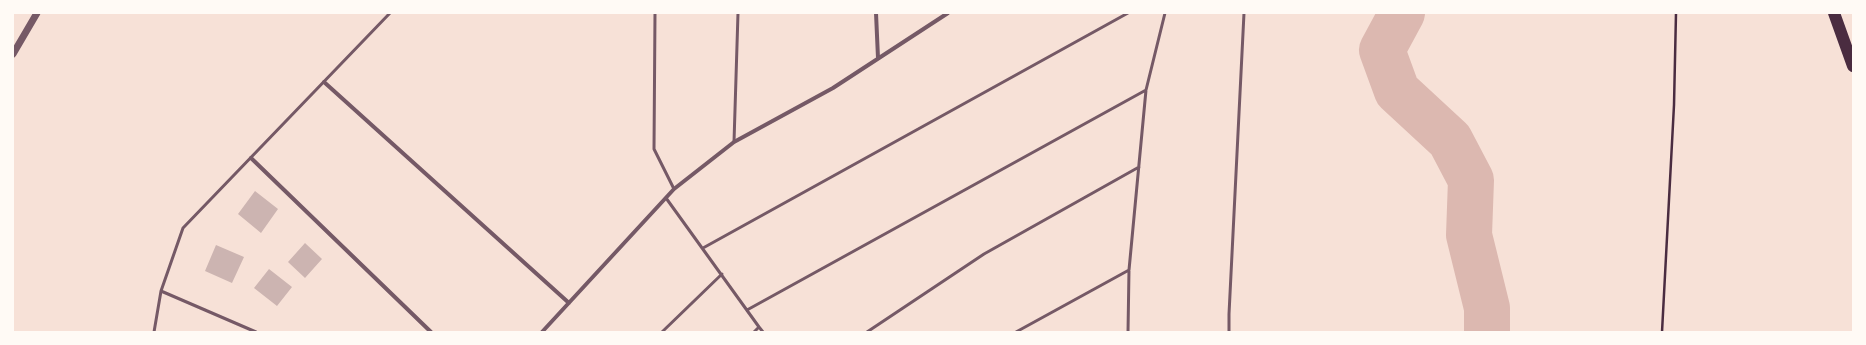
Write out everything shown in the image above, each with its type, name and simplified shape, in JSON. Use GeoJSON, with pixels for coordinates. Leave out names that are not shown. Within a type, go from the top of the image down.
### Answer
{"type":"FeatureCollection","features":[{"type":"Feature","properties":{"kind":"highway"},"geometry":{"type":"LineString","coordinates":[[1834,13],[1853,66]]}},
{"type":"Feature","properties":{"kind":"street"},"geometry":{"type":"LineString","coordinates":[[13,54],[37,13]]}},
{"type":"Feature","properties":{"kind":"street"},"geometry":{"type":"LineString","coordinates":[[876,13],[878,58]]}},
{"type":"Feature","properties":{"kind":"street"},"geometry":{"type":"LineString","coordinates":[[542,332],[674,189],[734,142],[833,88],[948,13]]}},
{"type":"Feature","properties":{"kind":"street"},"geometry":{"type":"LineString","coordinates":[[324,82],[569,303]]}},
{"type":"Feature","properties":{"kind":"street"},"geometry":{"type":"LineString","coordinates":[[251,158],[430,332]]}},
{"type":"Feature","properties":{"kind":"lane"},"geometry":{"type":"LineString","coordinates":[[154,332],[161,291],[183,228],[390,13]]}},
{"type":"Feature","properties":{"kind":"lane"},"geometry":{"type":"LineString","coordinates":[[655,13],[654,149],[674,189]]}},
{"type":"Feature","properties":{"kind":"lane"},"geometry":{"type":"LineString","coordinates":[[734,142],[738,13]]}},
{"type":"Feature","properties":{"kind":"lane"},"geometry":{"type":"LineString","coordinates":[[704,248],[1128,13]]}},
{"type":"Feature","properties":{"kind":"lane"},"geometry":{"type":"LineString","coordinates":[[1128,332],[1129,270],[1146,90],[1165,13]]}},
{"type":"Feature","properties":{"kind":"lane"},"geometry":{"type":"LineString","coordinates":[[1229,332],[1244,13]]}},
{"type":"Feature","properties":{"kind":"lane"},"geometry":{"type":"LineString","coordinates":[[747,310],[1146,90]]}},
{"type":"Feature","properties":{"kind":"lane"},"geometry":{"type":"LineString","coordinates":[[867,332],[984,254],[1139,166]]}},
{"type":"Feature","properties":{"kind":"lane"},"geometry":{"type":"LineString","coordinates":[[666,198],[704,248],[763,332]]}},
{"type":"Feature","properties":{"kind":"lane"},"geometry":{"type":"LineString","coordinates":[[1016,332],[1129,270]]}},
{"type":"Feature","properties":{"kind":"lane"},"geometry":{"type":"LineString","coordinates":[[662,332],[722,274]]}},
{"type":"Feature","properties":{"kind":"lane"},"geometry":{"type":"LineString","coordinates":[[161,291],[256,332]]}},
{"type":"Feature","properties":{"kind":"lane"},"geometry":{"type":"LineString","coordinates":[[754,332],[759,327]]}},
{"type":"Feature","properties":{"kind":"path"},"geometry":{"type":"LineString","coordinates":[[1662,332],[1674,105],[1676,13]]}},
{"type":"Feature","properties":{"kind":"building"},"geometry":{"type":"Polygon","coordinates":[[[255,191],[278,209],[261,233],[238,214],[255,191]]]}},
{"type":"Feature","properties":{"kind":"building"},"geometry":{"type":"Polygon","coordinates":[[[305,243],[322,259],[305,278],[288,262],[305,243]]]}},
{"type":"Feature","properties":{"kind":"building"},"geometry":{"type":"Polygon","coordinates":[[[216,245],[244,257],[232,283],[205,271],[216,245]]]}},
{"type":"Feature","properties":{"kind":"building"},"geometry":{"type":"Polygon","coordinates":[[[269,269],[292,287],[277,306],[254,288],[269,269]]]}},
{"type":"Feature","properties":{"kind":"waterway"},"geometry":{"type":"LineString","coordinates":[[1402,13],[1382,50],[1397,91],[1450,140],[1471,180],[1469,235],[1487,308],[1487,332]]}}]}
